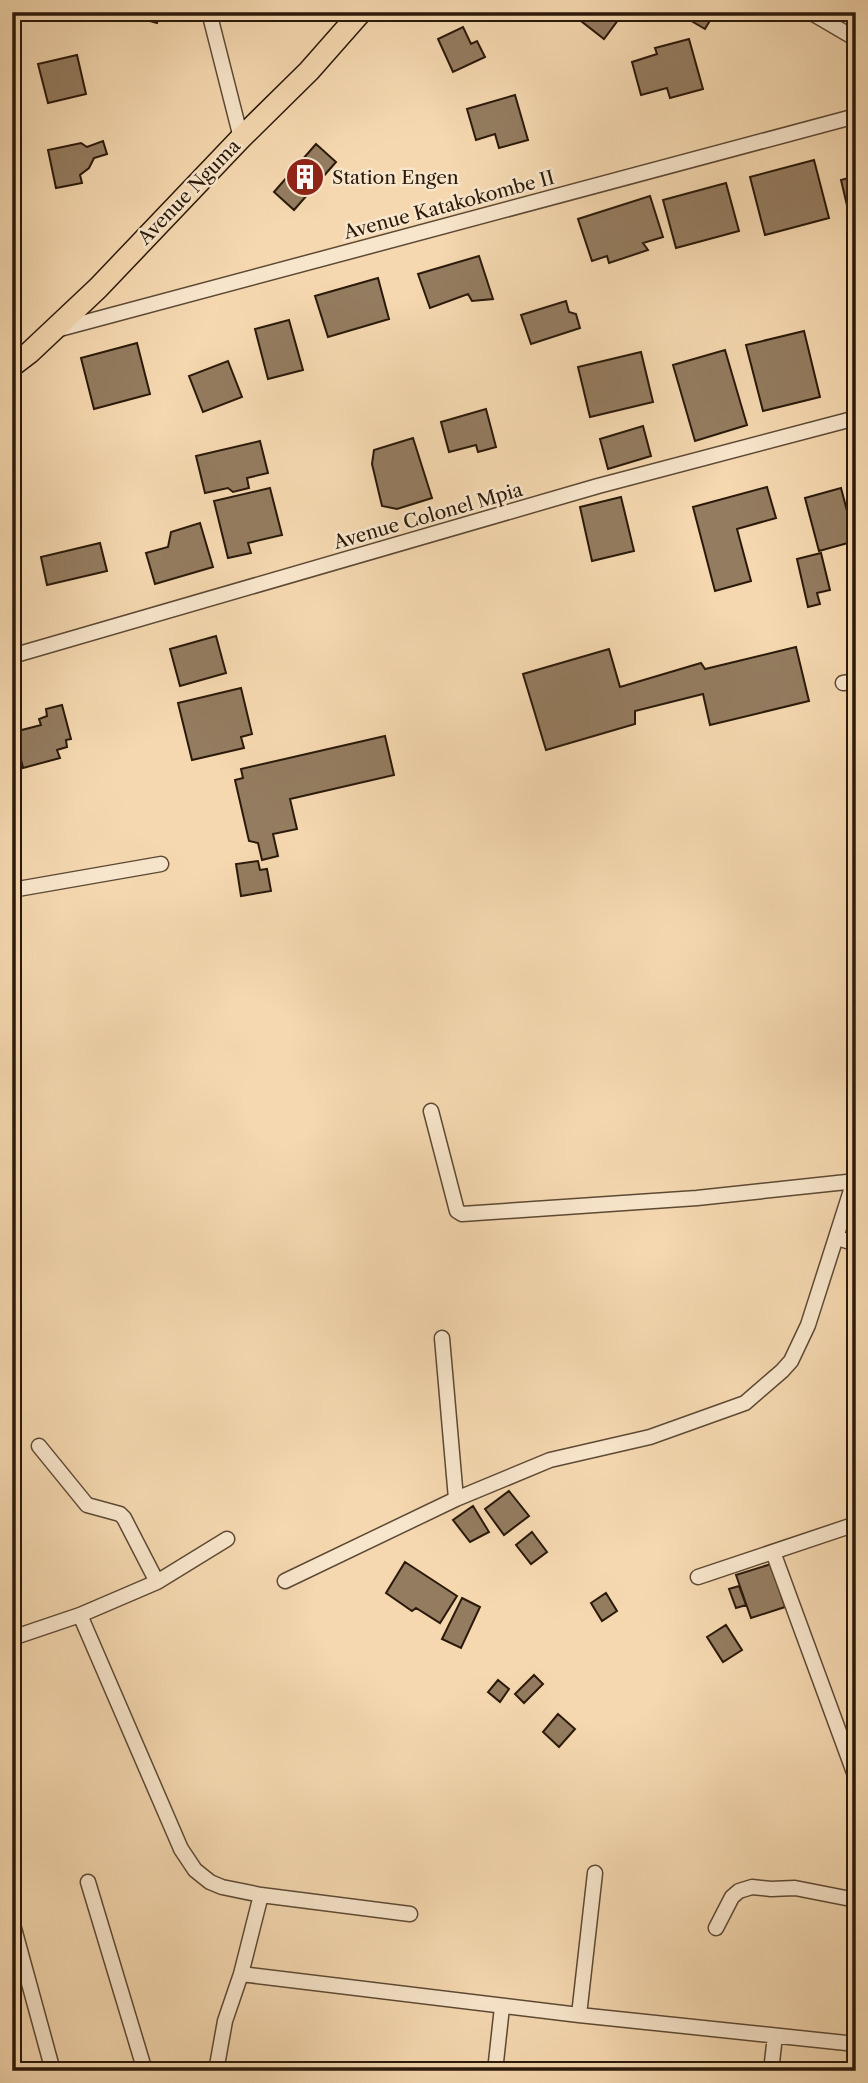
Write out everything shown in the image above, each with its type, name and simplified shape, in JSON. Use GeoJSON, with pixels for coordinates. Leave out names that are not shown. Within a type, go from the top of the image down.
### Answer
{"type":"FeatureCollection","features":[{"type":"Feature","properties":{"kind":"main road","name":"Avenue Nguma"},"geometry":{"type":"LineString","coordinates":[[12,366],[98,288],[309,71],[361,12]]}},
{"type":"Feature","properties":{"kind":"street"},"geometry":{"type":"LineString","coordinates":[[209,12],[242,138]]}},
{"type":"Feature","properties":{"kind":"street"},"geometry":{"type":"LineString","coordinates":[[810,12],[856,39]]}},
{"type":"Feature","properties":{"kind":"street","name":"Avenue Katakokombe II"},"geometry":{"type":"LineString","coordinates":[[52,331],[856,116]]}},
{"type":"Feature","properties":{"kind":"street","name":"Avenue Colonel Mpia"},"geometry":{"type":"LineString","coordinates":[[12,656],[598,486],[856,418]]}},
{"type":"Feature","properties":{"kind":"street"},"geometry":{"type":"LineString","coordinates":[[12,890],[161,864]]}},
{"type":"Feature","properties":{"kind":"street"},"geometry":{"type":"LineString","coordinates":[[285,1581],[456,1499],[550,1460],[650,1437],[745,1403],[791,1361],[808,1325],[855,1181],[697,1198],[462,1214],[457,1210],[431,1111]]}},
{"type":"Feature","properties":{"kind":"street"},"geometry":{"type":"LineString","coordinates":[[838,1238],[856,1244]]}},
{"type":"Feature","properties":{"kind":"street"},"geometry":{"type":"LineString","coordinates":[[442,1338],[456,1499]]}},
{"type":"Feature","properties":{"kind":"street"},"geometry":{"type":"LineString","coordinates":[[39,1446],[87,1505],[120,1514],[124,1518],[157,1582]]}},
{"type":"Feature","properties":{"kind":"street"},"geometry":{"type":"LineString","coordinates":[[698,1577],[856,1524]]}},
{"type":"Feature","properties":{"kind":"street"},"geometry":{"type":"LineString","coordinates":[[12,1638],[80,1615],[157,1582],[227,1539]]}},
{"type":"Feature","properties":{"kind":"street"},"geometry":{"type":"LineString","coordinates":[[773,1552],[856,1778]]}},
{"type":"Feature","properties":{"kind":"street"},"geometry":{"type":"LineString","coordinates":[[80,1615],[181,1849],[195,1870],[210,1882],[261,1895],[410,1914]]}},
{"type":"Feature","properties":{"kind":"street"},"geometry":{"type":"LineString","coordinates":[[579,2015],[595,1873]]}},
{"type":"Feature","properties":{"kind":"street"},"geometry":{"type":"LineString","coordinates":[[88,1882],[145,2071]]}},
{"type":"Feature","properties":{"kind":"street"},"geometry":{"type":"LineString","coordinates":[[716,1928],[732,1897],[738,1891],[752,1887],[795,1888],[856,1900]]}},
{"type":"Feature","properties":{"kind":"street"},"geometry":{"type":"LineString","coordinates":[[216,2071],[225,2021],[241,1974],[261,1895]]}},
{"type":"Feature","properties":{"kind":"street"},"geometry":{"type":"LineString","coordinates":[[12,1921],[53,2071]]}},
{"type":"Feature","properties":{"kind":"street"},"geometry":{"type":"LineString","coordinates":[[241,1974],[502,2007],[856,2044]]}},
{"type":"Feature","properties":{"kind":"street"},"geometry":{"type":"LineString","coordinates":[[495,2071],[502,2007]]}},
{"type":"Feature","properties":{"kind":"street"},"geometry":{"type":"LineString","coordinates":[[771,2071],[775,2036]]}},
{"type":"Feature","properties":{"kind":"building"},"geometry":{"type":"Polygon","coordinates":[[[118,12],[160,12],[157,23],[118,12]]]}},
{"type":"Feature","properties":{"kind":"building"},"geometry":{"type":"Polygon","coordinates":[[[588,12],[624,12],[604,39],[581,21],[588,12]]]}},
{"type":"Feature","properties":{"kind":"building"},"geometry":{"type":"Polygon","coordinates":[[[676,12],[715,12],[705,29],[676,12]]]}},
{"type":"Feature","properties":{"kind":"building"},"geometry":{"type":"Polygon","coordinates":[[[463,27],[471,44],[477,41],[485,57],[453,72],[438,39],[463,27]]]}},
{"type":"Feature","properties":{"kind":"building"},"geometry":{"type":"Polygon","coordinates":[[[689,39],[703,89],[670,98],[667,88],[641,95],[632,62],[657,54],[655,48],[689,39]]]}},
{"type":"Feature","properties":{"kind":"building"},"geometry":{"type":"Polygon","coordinates":[[[77,55],[86,94],[48,103],[38,64],[77,55]]]}},
{"type":"Feature","properties":{"kind":"building"},"geometry":{"type":"Polygon","coordinates":[[[515,95],[528,140],[499,148],[495,134],[476,140],[467,109],[515,95]]]}},
{"type":"Feature","properties":{"kind":"building"},"geometry":{"type":"Polygon","coordinates":[[[103,141],[107,154],[94,158],[89,168],[80,175],[82,183],[56,188],[48,150],[81,143],[87,147],[103,141]]]}},
{"type":"Feature","properties":{"kind":"building","name":"Station Engen"},"geometry":{"type":"Polygon","coordinates":[[[316,144],[336,162],[294,210],[274,192],[316,144]]]}},
{"type":"Feature","properties":{"kind":"building"},"geometry":{"type":"Polygon","coordinates":[[[814,160],[829,218],[765,235],[750,177],[814,160]]]}},
{"type":"Feature","properties":{"kind":"building"},"geometry":{"type":"Polygon","coordinates":[[[856,176],[856,234],[854,235],[841,180],[856,176]]]}},
{"type":"Feature","properties":{"kind":"building"},"geometry":{"type":"Polygon","coordinates":[[[726,183],[739,231],[676,248],[663,200],[726,183]]]}},
{"type":"Feature","properties":{"kind":"building"},"geometry":{"type":"Polygon","coordinates":[[[650,196],[663,237],[643,243],[648,250],[609,263],[607,256],[592,261],[578,219],[650,196]]]}},
{"type":"Feature","properties":{"kind":"building"},"geometry":{"type":"Polygon","coordinates":[[[479,256],[493,299],[472,301],[468,294],[430,308],[418,274],[479,256]]]}},
{"type":"Feature","properties":{"kind":"building"},"geometry":{"type":"Polygon","coordinates":[[[378,278],[389,319],[328,337],[315,296],[378,278]]]}},
{"type":"Feature","properties":{"kind":"building"},"geometry":{"type":"Polygon","coordinates":[[[566,301],[569,312],[576,314],[580,328],[531,344],[521,315],[566,301]]]}},
{"type":"Feature","properties":{"kind":"building"},"geometry":{"type":"Polygon","coordinates":[[[289,320],[303,370],[268,379],[255,329],[289,320]]]}},
{"type":"Feature","properties":{"kind":"building"},"geometry":{"type":"Polygon","coordinates":[[[804,331],[820,397],[763,411],[746,345],[804,331]]]}},
{"type":"Feature","properties":{"kind":"building"},"geometry":{"type":"Polygon","coordinates":[[[137,343],[150,394],[94,409],[81,358],[137,343]]]}},
{"type":"Feature","properties":{"kind":"building"},"geometry":{"type":"Polygon","coordinates":[[[725,350],[747,425],[695,441],[673,365],[725,350]]]}},
{"type":"Feature","properties":{"kind":"building"},"geometry":{"type":"Polygon","coordinates":[[[641,352],[653,402],[590,417],[578,367],[641,352]]]}},
{"type":"Feature","properties":{"kind":"building"},"geometry":{"type":"Polygon","coordinates":[[[228,361],[242,397],[203,412],[189,376],[228,361]]]}},
{"type":"Feature","properties":{"kind":"building"},"geometry":{"type":"Polygon","coordinates":[[[486,409],[496,447],[478,452],[476,445],[449,452],[441,422],[486,409]]]}},
{"type":"Feature","properties":{"kind":"building"},"geometry":{"type":"Polygon","coordinates":[[[643,426],[651,456],[608,469],[600,439],[643,426]]]}},
{"type":"Feature","properties":{"kind":"building"},"geometry":{"type":"Polygon","coordinates":[[[413,438],[432,498],[397,509],[382,506],[372,464],[374,450],[413,438]]]}},
{"type":"Feature","properties":{"kind":"building"},"geometry":{"type":"Polygon","coordinates":[[[260,441],[268,473],[247,478],[249,488],[233,492],[228,488],[205,493],[196,456],[260,441]]]}},
{"type":"Feature","properties":{"kind":"building"},"geometry":{"type":"Polygon","coordinates":[[[767,487],[776,518],[737,529],[751,581],[715,591],[693,507],[767,487]]]}},
{"type":"Feature","properties":{"kind":"building"},"geometry":{"type":"Polygon","coordinates":[[[270,488],[282,535],[248,543],[251,553],[228,558],[214,501],[270,488]]]}},
{"type":"Feature","properties":{"kind":"building"},"geometry":{"type":"Polygon","coordinates":[[[841,488],[855,541],[819,551],[805,498],[841,488]]]}},
{"type":"Feature","properties":{"kind":"building"},"geometry":{"type":"Polygon","coordinates":[[[621,497],[634,551],[592,561],[580,507],[621,497]]]}},
{"type":"Feature","properties":{"kind":"building"},"geometry":{"type":"Polygon","coordinates":[[[200,523],[213,567],[155,584],[146,553],[168,547],[171,532],[200,523]]]}},
{"type":"Feature","properties":{"kind":"building"},"geometry":{"type":"Polygon","coordinates":[[[100,543],[107,571],[47,585],[41,557],[100,543]]]}},
{"type":"Feature","properties":{"kind":"building"},"geometry":{"type":"Polygon","coordinates":[[[821,553],[830,590],[817,593],[820,604],[808,607],[797,559],[821,553]]]}},
{"type":"Feature","properties":{"kind":"building"},"geometry":{"type":"Polygon","coordinates":[[[216,636],[226,673],[180,686],[170,649],[216,636]]]}},
{"type":"Feature","properties":{"kind":"building"},"geometry":{"type":"Polygon","coordinates":[[[796,647],[809,701],[710,725],[703,694],[635,711],[635,724],[546,750],[523,674],[609,649],[620,687],[701,663],[705,669],[796,647]]]}},
{"type":"Feature","properties":{"kind":"building"},"geometry":{"type":"Polygon","coordinates":[[[241,688],[252,734],[241,737],[244,748],[192,760],[178,703],[241,688]]]}},
{"type":"Feature","properties":{"kind":"building"},"geometry":{"type":"Polygon","coordinates":[[[62,705],[71,739],[66,740],[67,747],[57,750],[60,758],[23,768],[14,732],[41,725],[39,719],[47,716],[46,709],[62,705]]]}},
{"type":"Feature","properties":{"kind":"building"},"geometry":{"type":"Polygon","coordinates":[[[856,725],[856,759],[851,759],[847,726],[856,725]]]}},
{"type":"Feature","properties":{"kind":"building"},"geometry":{"type":"Polygon","coordinates":[[[385,736],[394,775],[290,799],[297,829],[273,834],[278,856],[262,860],[258,843],[249,841],[235,780],[243,778],[241,769],[385,736]]]}},
{"type":"Feature","properties":{"kind":"building"},"geometry":{"type":"Polygon","coordinates":[[[258,861],[260,870],[267,869],[271,891],[241,896],[236,864],[258,861]]]}},
{"type":"Feature","properties":{"kind":"building"},"geometry":{"type":"Polygon","coordinates":[[[509,1491],[529,1516],[504,1535],[485,1509],[509,1491]]]}},
{"type":"Feature","properties":{"kind":"building"},"geometry":{"type":"Polygon","coordinates":[[[473,1506],[489,1532],[470,1542],[453,1520],[473,1506]]]}},
{"type":"Feature","properties":{"kind":"building"},"geometry":{"type":"Polygon","coordinates":[[[532,1532],[547,1552],[531,1564],[516,1545],[532,1532]]]}},
{"type":"Feature","properties":{"kind":"building"},"geometry":{"type":"Polygon","coordinates":[[[405,1562],[457,1596],[440,1623],[416,1608],[412,1611],[386,1593],[405,1562]]]}},
{"type":"Feature","properties":{"kind":"building"},"geometry":{"type":"Polygon","coordinates":[[[771,1564],[785,1607],[751,1618],[736,1575],[771,1564]]]}},
{"type":"Feature","properties":{"kind":"building"},"geometry":{"type":"Polygon","coordinates":[[[739,1586],[746,1605],[736,1608],[729,1589],[739,1586]]]}},
{"type":"Feature","properties":{"kind":"building"},"geometry":{"type":"Polygon","coordinates":[[[606,1593],[617,1611],[602,1621],[591,1603],[606,1593]]]}},
{"type":"Feature","properties":{"kind":"building"},"geometry":{"type":"Polygon","coordinates":[[[462,1598],[480,1607],[461,1648],[442,1639],[462,1598]]]}},
{"type":"Feature","properties":{"kind":"building"},"geometry":{"type":"Polygon","coordinates":[[[726,1625],[742,1650],[723,1662],[707,1637],[726,1625]]]}},
{"type":"Feature","properties":{"kind":"building"},"geometry":{"type":"Polygon","coordinates":[[[534,1675],[543,1684],[524,1703],[515,1694],[534,1675]]]}},
{"type":"Feature","properties":{"kind":"building"},"geometry":{"type":"Polygon","coordinates":[[[498,1680],[509,1689],[500,1702],[488,1692],[498,1680]]]}},
{"type":"Feature","properties":{"kind":"building"},"geometry":{"type":"Polygon","coordinates":[[[558,1714],[575,1729],[559,1747],[543,1732],[558,1714]]]}},
{"type":"Feature","properties":{"kind":"place","name":"Station Engen"},"geometry":{"type":"Point","coordinates":[305,177]}}]}
